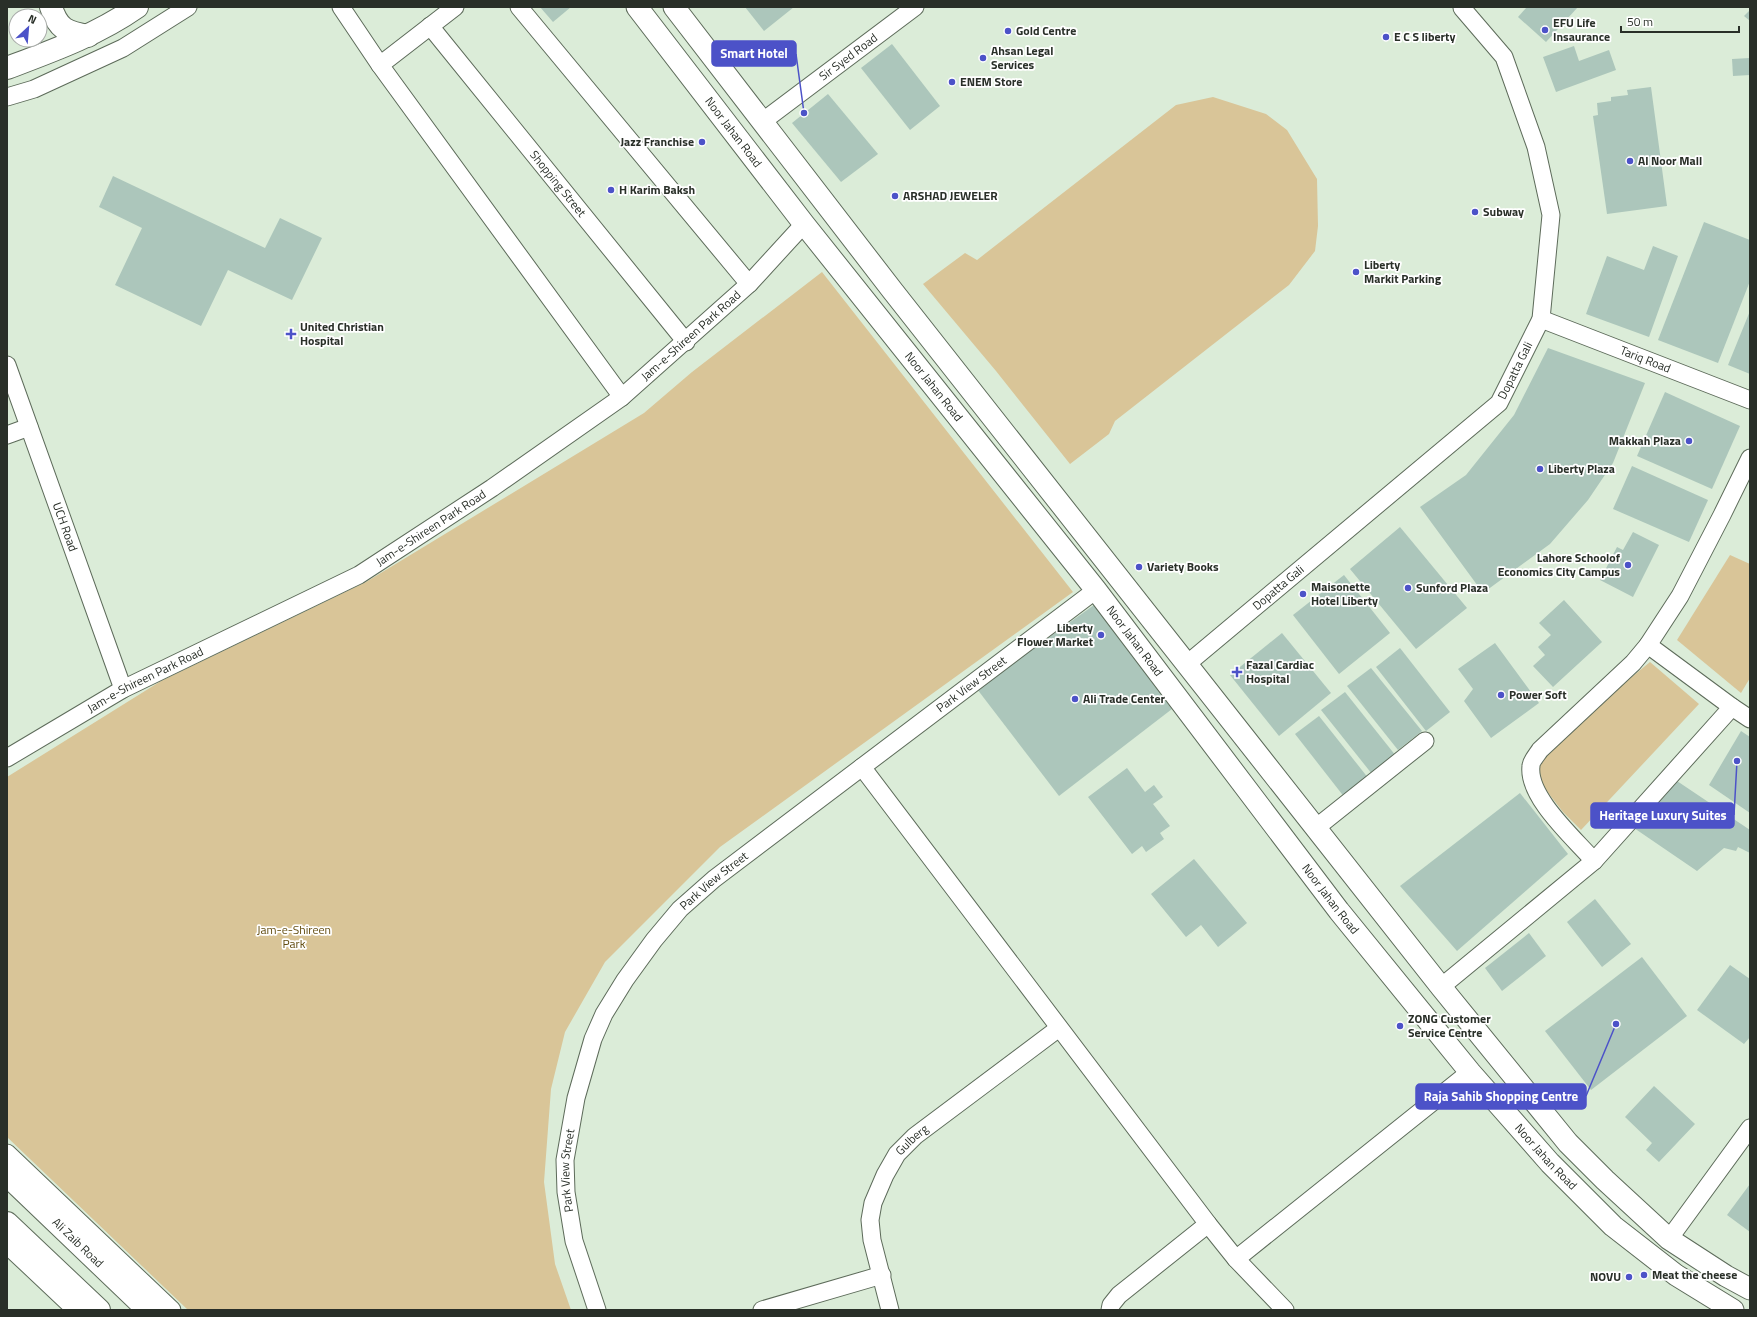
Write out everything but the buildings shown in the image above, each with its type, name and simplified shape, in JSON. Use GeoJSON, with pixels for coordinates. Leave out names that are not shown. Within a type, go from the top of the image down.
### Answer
{"type":"FeatureCollection","features":[{"type":"Feature","properties":{"kind":"main road"},"geometry":{"type":"LineString","coordinates":[[51,7],[59,25],[67,32],[88,36]]}},
{"type":"Feature","properties":{"kind":"main road"},"geometry":{"type":"LineString","coordinates":[[7,68],[88,36],[119,20],[137,7]]}},
{"type":"Feature","properties":{"kind":"main road","name":"Ali Zaib Road"},"geometry":{"type":"LineString","coordinates":[[7,1175],[148,1310]]}},
{"type":"Feature","properties":{"kind":"main road"},"geometry":{"type":"LineString","coordinates":[[7,1223],[99,1310]]}},
{"type":"Feature","properties":{"kind":"street"},"geometry":{"type":"LineString","coordinates":[[7,97],[34,89],[123,48],[188,7]]}},
{"type":"Feature","properties":{"kind":"street"},"geometry":{"type":"LineString","coordinates":[[341,7],[380,65],[622,397]]}},
{"type":"Feature","properties":{"kind":"street"},"geometry":{"type":"LineString","coordinates":[[380,65],[454,7]]}},
{"type":"Feature","properties":{"kind":"street"},"geometry":{"type":"LineString","coordinates":[[519,7],[749,284]]}},
{"type":"Feature","properties":{"kind":"street","name":"Noor Jahan Road"},"geometry":{"type":"LineString","coordinates":[[637,7],[804,224],[1096,590],[1339,911],[1470,1072],[1550,1163],[1613,1226],[1676,1275],[1733,1310]]}},
{"type":"Feature","properties":{"kind":"street"},"geometry":{"type":"LineString","coordinates":[[674,7],[897,296],[1317,827],[1441,987],[1568,1143],[1605,1180],[1669,1239],[1726,1276],[1750,1289]]}},
{"type":"Feature","properties":{"kind":"street","name":"Sir Syed Road"},"geometry":{"type":"LineString","coordinates":[[762,122],[915,7]]}},
{"type":"Feature","properties":{"kind":"street","name":"Dopatta Gali"},"geometry":{"type":"LineString","coordinates":[[1187,664],[1499,403],[1541,319],[1551,215],[1536,147],[1504,57],[1462,8]]}},
{"type":"Feature","properties":{"kind":"street","name":"Shopping Street"},"geometry":{"type":"LineString","coordinates":[[430,26],[686,342]]}},
{"type":"Feature","properties":{"kind":"street","name":"Jam-e-Shireen Park Road"},"geometry":{"type":"LineString","coordinates":[[7,758],[124,689],[359,575],[492,488],[622,397],[686,342],[749,284],[804,224]]}},
{"type":"Feature","properties":{"kind":"street","name":"Tariq Road"},"geometry":{"type":"LineString","coordinates":[[1541,319],[1750,400]]}},
{"type":"Feature","properties":{"kind":"street","name":"UCH Road"},"geometry":{"type":"LineString","coordinates":[[7,365],[124,689]]}},
{"type":"Feature","properties":{"kind":"street"},"geometry":{"type":"LineString","coordinates":[[7,434],[29,427]]}},
{"type":"Feature","properties":{"kind":"street"},"geometry":{"type":"LineString","coordinates":[[1594,860],[1544,806],[1532,782],[1531,765],[1540,750],[1633,663],[1648,645],[1680,596],[1750,458]]}},
{"type":"Feature","properties":{"kind":"street","name":"Park View Street"},"geometry":{"type":"LineString","coordinates":[[597,1310],[574,1241],[566,1192],[565,1160],[576,1098],[593,1039],[604,1014],[625,980],[650,946],[680,910],[714,879],[1096,590]]}},
{"type":"Feature","properties":{"kind":"street"},"geometry":{"type":"LineString","coordinates":[[1648,645],[1732,707],[1750,718]]}},
{"type":"Feature","properties":{"kind":"street"},"geometry":{"type":"LineString","coordinates":[[1441,987],[1594,860],[1732,707]]}},
{"type":"Feature","properties":{"kind":"street"},"geometry":{"type":"LineString","coordinates":[[1317,827],[1425,741]]}},
{"type":"Feature","properties":{"kind":"street"},"geometry":{"type":"LineString","coordinates":[[862,767],[1208,1224],[1236,1259],[1285,1310]]}},
{"type":"Feature","properties":{"kind":"street","name":"Gulberg"},"geometry":{"type":"LineString","coordinates":[[890,1310],[872,1240],[870,1220],[873,1203],[885,1175],[897,1154],[915,1136],[1060,1028]]}},
{"type":"Feature","properties":{"kind":"street"},"geometry":{"type":"LineString","coordinates":[[1236,1259],[1470,1072]]}},
{"type":"Feature","properties":{"kind":"street"},"geometry":{"type":"LineString","coordinates":[[1669,1239],[1750,1128]]}},
{"type":"Feature","properties":{"kind":"street"},"geometry":{"type":"LineString","coordinates":[[7,1153],[172,1310]]}},
{"type":"Feature","properties":{"kind":"street"},"geometry":{"type":"LineString","coordinates":[[1110,1310],[1111,1305],[1119,1296],[1208,1224]]}},
{"type":"Feature","properties":{"kind":"street"},"geometry":{"type":"LineString","coordinates":[[7,1245],[76,1310]]}},
{"type":"Feature","properties":{"kind":"street"},"geometry":{"type":"LineString","coordinates":[[762,1310],[882,1275]]}},
{"type":"Feature","properties":{"kind":"green space"},"geometry":{"type":"Polygon","coordinates":[[[1213,97],[1266,114],[1287,130],[1317,179],[1318,226],[1315,251],[1289,285],[1115,421],[1109,434],[1070,464],[996,371],[923,284],[965,253],[977,260],[1176,105],[1213,97]]]}},
{"type":"Feature","properties":{"kind":"green space","name":"Jam-e-Shireen Park"},"geometry":{"type":"Polygon","coordinates":[[[822,272],[1073,592],[720,847],[605,962],[565,1032],[551,1089],[544,1182],[555,1264],[571,1310],[188,1310],[7,1137],[7,777],[161,681],[366,582],[644,413],[692,372],[822,272]]]}},
{"type":"Feature","properties":{"kind":"green space"},"geometry":{"type":"Polygon","coordinates":[[[1730,555],[1750,564],[1750,678],[1741,693],[1677,640],[1730,555]]]}},
{"type":"Feature","properties":{"kind":"green space"},"geometry":{"type":"Polygon","coordinates":[[[1650,662],[1699,704],[1581,830],[1563,812],[1542,785],[1537,755],[1650,662]]]}},
{"type":"Feature","properties":{"kind":"place","name":"EFU Life Insaurance"},"geometry":{"type":"Point","coordinates":[1545,30]}},
{"type":"Feature","properties":{"kind":"place","name":"Gold Centre"},"geometry":{"type":"Point","coordinates":[1008,31]}},
{"type":"Feature","properties":{"kind":"place","name":"E C S liberty"},"geometry":{"type":"Point","coordinates":[1386,37]}},
{"type":"Feature","properties":{"kind":"place","name":"Ahsan Legal Services"},"geometry":{"type":"Point","coordinates":[983,58]}},
{"type":"Feature","properties":{"kind":"place","name":"ENEM Store"},"geometry":{"type":"Point","coordinates":[952,82]}},
{"type":"Feature","properties":{"kind":"place","name":"Smart Hotel"},"geometry":{"type":"Point","coordinates":[804,113]}},
{"type":"Feature","properties":{"kind":"place","name":"Jazz Franchise"},"geometry":{"type":"Point","coordinates":[702,142]}},
{"type":"Feature","properties":{"kind":"place","name":"Al Noor Mall"},"geometry":{"type":"Point","coordinates":[1630,161]}},
{"type":"Feature","properties":{"kind":"place","name":"H Karim Baksh"},"geometry":{"type":"Point","coordinates":[611,190]}},
{"type":"Feature","properties":{"kind":"place","name":"ARSHAD JEWELER"},"geometry":{"type":"Point","coordinates":[895,196]}},
{"type":"Feature","properties":{"kind":"place","name":"Subway"},"geometry":{"type":"Point","coordinates":[1475,212]}},
{"type":"Feature","properties":{"kind":"place","name":"Liberty Markit Parking"},"geometry":{"type":"Point","coordinates":[1356,272]}},
{"type":"Feature","properties":{"kind":"place","name":"United Christian Hospital"},"geometry":{"type":"Point","coordinates":[291,334]}},
{"type":"Feature","properties":{"kind":"place","name":"Makkah Plaza"},"geometry":{"type":"Point","coordinates":[1689,441]}},
{"type":"Feature","properties":{"kind":"place","name":"Liberty Plaza"},"geometry":{"type":"Point","coordinates":[1540,469]}},
{"type":"Feature","properties":{"kind":"place","name":"Lahore Schoolof Economics City Campus"},"geometry":{"type":"Point","coordinates":[1628,565]}},
{"type":"Feature","properties":{"kind":"place","name":"Variety Books"},"geometry":{"type":"Point","coordinates":[1139,567]}},
{"type":"Feature","properties":{"kind":"place","name":"Sunford Plaza"},"geometry":{"type":"Point","coordinates":[1408,588]}},
{"type":"Feature","properties":{"kind":"place","name":"Maisonette Hotel Liberty"},"geometry":{"type":"Point","coordinates":[1303,594]}},
{"type":"Feature","properties":{"kind":"place","name":"Liberty Flower Market"},"geometry":{"type":"Point","coordinates":[1101,635]}},
{"type":"Feature","properties":{"kind":"place","name":"Fazal Cardiac Hospital"},"geometry":{"type":"Point","coordinates":[1237,672]}},
{"type":"Feature","properties":{"kind":"place","name":"Power Soft"},"geometry":{"type":"Point","coordinates":[1501,695]}},
{"type":"Feature","properties":{"kind":"place","name":"Ali Trade Center"},"geometry":{"type":"Point","coordinates":[1075,699]}},
{"type":"Feature","properties":{"kind":"place","name":"Heritage Luxury Suites"},"geometry":{"type":"Point","coordinates":[1737,761]}},
{"type":"Feature","properties":{"kind":"place","name":"Raja Sahib Shopping Centre"},"geometry":{"type":"Point","coordinates":[1616,1024]}},
{"type":"Feature","properties":{"kind":"place","name":"ZONG Customer Service Centre"},"geometry":{"type":"Point","coordinates":[1400,1026]}},
{"type":"Feature","properties":{"kind":"place","name":"Meat the cheese"},"geometry":{"type":"Point","coordinates":[1644,1275]}},
{"type":"Feature","properties":{"kind":"place","name":"NOVU"},"geometry":{"type":"Point","coordinates":[1629,1277]}}]}
